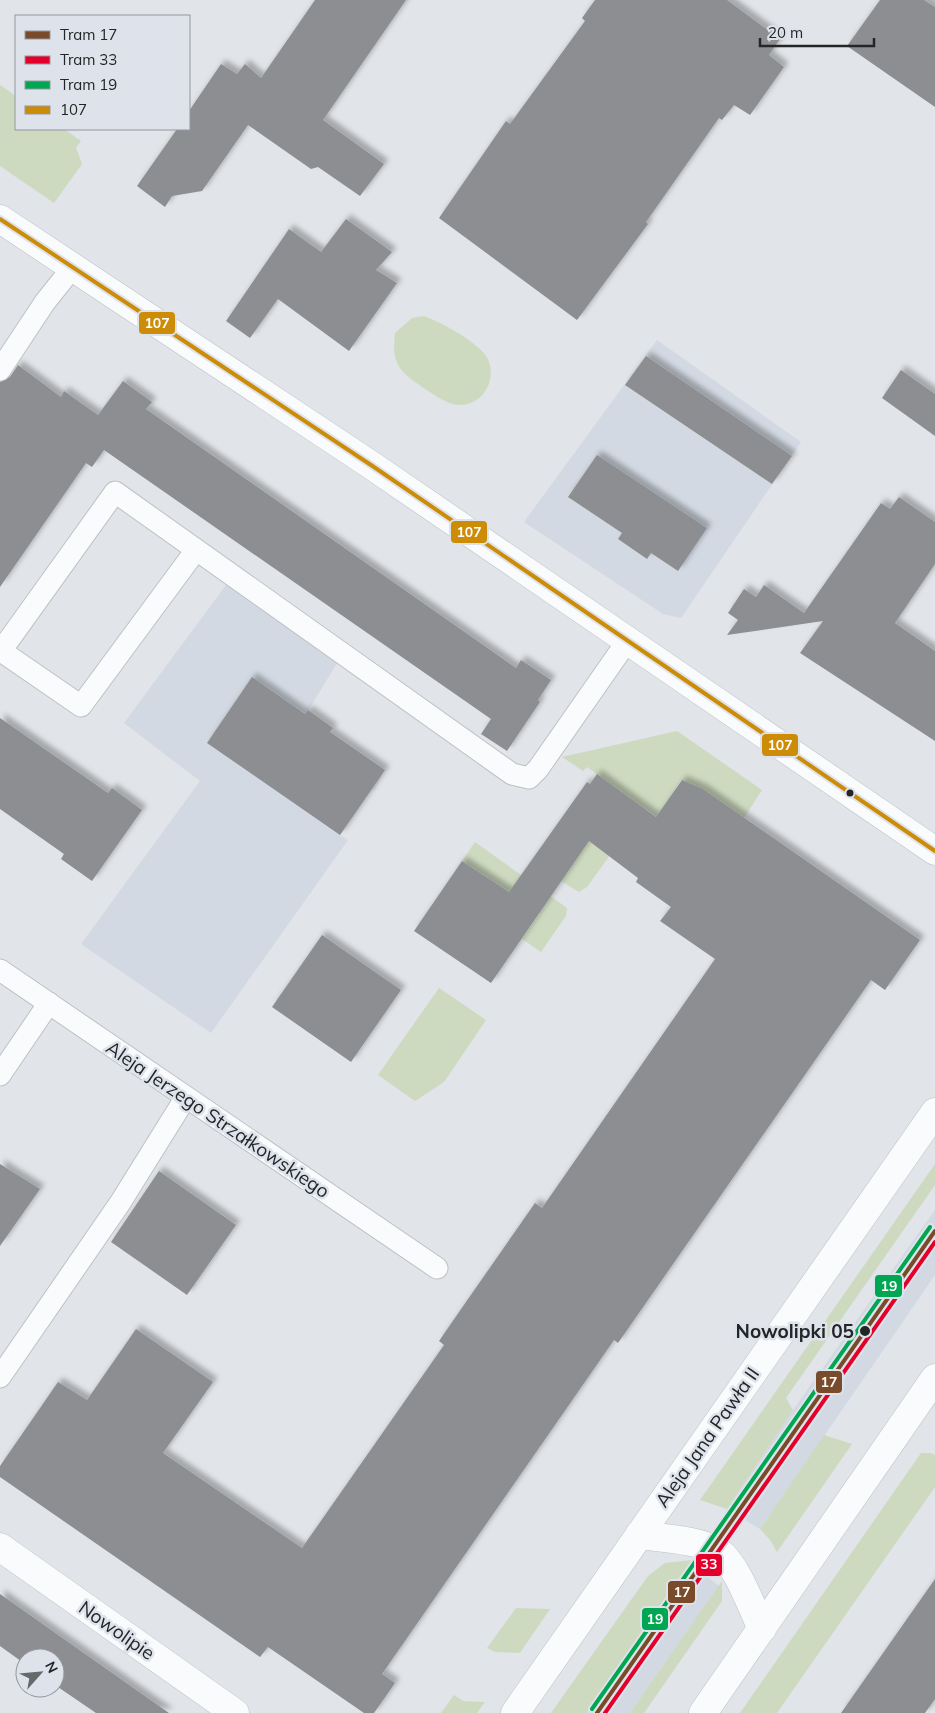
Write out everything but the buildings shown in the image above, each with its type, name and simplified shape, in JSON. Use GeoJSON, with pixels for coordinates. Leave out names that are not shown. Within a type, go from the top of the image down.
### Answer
{"type":"FeatureCollection","features":[{"type":"Feature","properties":{"kind":"street"},"geometry":{"type":"LineString","coordinates":[[0,219],[372,465],[935,851]]}},
{"type":"Feature","properties":{"kind":"street","name":"Aleja Jana Pawła II"},"geometry":{"type":"LineString","coordinates":[[515,1713],[935,1112]]}},
{"type":"Feature","properties":{"kind":"street"},"geometry":{"type":"LineString","coordinates":[[703,1713],[935,1378]]}},
{"type":"Feature","properties":{"kind":"street"},"geometry":{"type":"LineString","coordinates":[[639,1535],[697,1544],[719,1552],[732,1566],[762,1629]]}},
{"type":"Feature","properties":{"kind":"street","name":"Nowolipie"},"geometry":{"type":"LineString","coordinates":[[0,1547],[235,1713]]}},
{"type":"Feature","properties":{"kind":"lane"},"geometry":{"type":"LineString","coordinates":[[0,370],[45,302],[73,267]]}},
{"type":"Feature","properties":{"kind":"lane"},"geometry":{"type":"LineString","coordinates":[[196,550],[81,706],[1,651],[116,492],[512,774],[529,778],[538,769],[628,640]]}},
{"type":"Feature","properties":{"kind":"lane","name":"Aleja Jerzego Strzałkowskiego"},"geometry":{"type":"LineString","coordinates":[[0,970],[437,1268]]}},
{"type":"Feature","properties":{"kind":"lane"},"geometry":{"type":"LineString","coordinates":[[0,1075],[49,1003]]}},
{"type":"Feature","properties":{"kind":"lane"},"geometry":{"type":"LineString","coordinates":[[0,1377],[120,1203],[186,1097]]}},
{"type":"Feature","properties":{"kind":"shaded area"},"geometry":{"type":"Polygon","coordinates":[[[657,340],[801,442],[681,618],[663,614],[524,522],[657,340]]]}},
{"type":"Feature","properties":{"kind":"shaded area"},"geometry":{"type":"Polygon","coordinates":[[[226,585],[337,663],[308,711],[333,728],[330,732],[385,770],[374,790],[372,789],[340,835],[348,840],[211,1033],[81,944],[200,781],[124,723],[226,585]]]}},
{"type":"Feature","properties":{"kind":"shaded area"},"geometry":{"type":"Polygon","coordinates":[[[935,1210],[935,1275],[760,1529],[727,1509],[793,1410],[935,1210]]]}},
{"type":"Feature","properties":{"kind":"shaded area"},"geometry":{"type":"Polygon","coordinates":[[[690,1563],[719,1586],[630,1713],[586,1713],[690,1563]]]}},
{"type":"Feature","properties":{"kind":"green space"},"geometry":{"type":"Polygon","coordinates":[[[0,85],[15,95],[15,130],[65,130],[81,141],[76,148],[82,164],[54,203],[0,166],[0,85]]]}},
{"type":"Feature","properties":{"kind":"green space"},"geometry":{"type":"Polygon","coordinates":[[[424,316],[463,336],[483,352],[491,369],[490,378],[488,386],[477,400],[469,404],[459,405],[448,402],[418,384],[400,368],[394,350],[395,333],[412,318],[424,316]]]}},
{"type":"Feature","properties":{"kind":"green space"},"geometry":{"type":"Polygon","coordinates":[[[677,731],[762,790],[744,818],[681,780],[657,817],[644,808],[587,887],[579,892],[561,881],[623,793],[587,767],[583,771],[562,757],[677,731]]]}},
{"type":"Feature","properties":{"kind":"green space"},"geometry":{"type":"Polygon","coordinates":[[[475,842],[567,908],[566,916],[541,952],[522,939],[540,913],[462,861],[475,842]]]}},
{"type":"Feature","properties":{"kind":"green space"},"geometry":{"type":"Polygon","coordinates":[[[439,988],[486,1020],[444,1082],[415,1101],[378,1075],[439,988]]]}},
{"type":"Feature","properties":{"kind":"green space"},"geometry":{"type":"Polygon","coordinates":[[[935,1164],[935,1185],[786,1398],[793,1410],[727,1509],[700,1500],[935,1164]]]}},
{"type":"Feature","properties":{"kind":"green space"},"geometry":{"type":"Polygon","coordinates":[[[824,1435],[852,1444],[777,1552],[770,1540],[760,1529],[824,1435]]]}},
{"type":"Feature","properties":{"kind":"green space"},"geometry":{"type":"Polygon","coordinates":[[[921,1453],[935,1455],[935,1487],[777,1713],[740,1713],[921,1453]]]}},
{"type":"Feature","properties":{"kind":"green space"},"geometry":{"type":"Polygon","coordinates":[[[693,1560],[586,1713],[551,1713],[648,1576],[665,1563],[693,1560]]]}},
{"type":"Feature","properties":{"kind":"green space"},"geometry":{"type":"Polygon","coordinates":[[[722,1581],[722,1601],[644,1713],[630,1713],[722,1581]]]}},
{"type":"Feature","properties":{"kind":"green space"},"geometry":{"type":"Polygon","coordinates":[[[516,1608],[550,1609],[520,1653],[495,1652],[487,1648],[516,1608]]]}},
{"type":"Feature","properties":{"kind":"green space"},"geometry":{"type":"Polygon","coordinates":[[[454,1695],[463,1701],[485,1702],[477,1713],[441,1713],[454,1695]]]}},
{"type":"Feature","properties":{"kind":"tram line","name":"19"},"geometry":{"type":"LineString","coordinates":[[592,1709],[930,1227]]}},
{"type":"Feature","properties":{"kind":"tram line","name":"17"},"geometry":{"type":"LineString","coordinates":[[597,1713],[935,1231]]}},
{"type":"Feature","properties":{"kind":"tram line","name":"33"},"geometry":{"type":"LineString","coordinates":[[605,1713],[935,1242]]}},
{"type":"Feature","properties":{"kind":"transit line","name":"107"},"geometry":{"type":"LineString","coordinates":[[0,219],[371,465],[935,851]]}},
{"type":"Feature","properties":{"kind":"place","name":"Nowolipki 05"},"geometry":{"type":"Point","coordinates":[865,1331]}}]}
